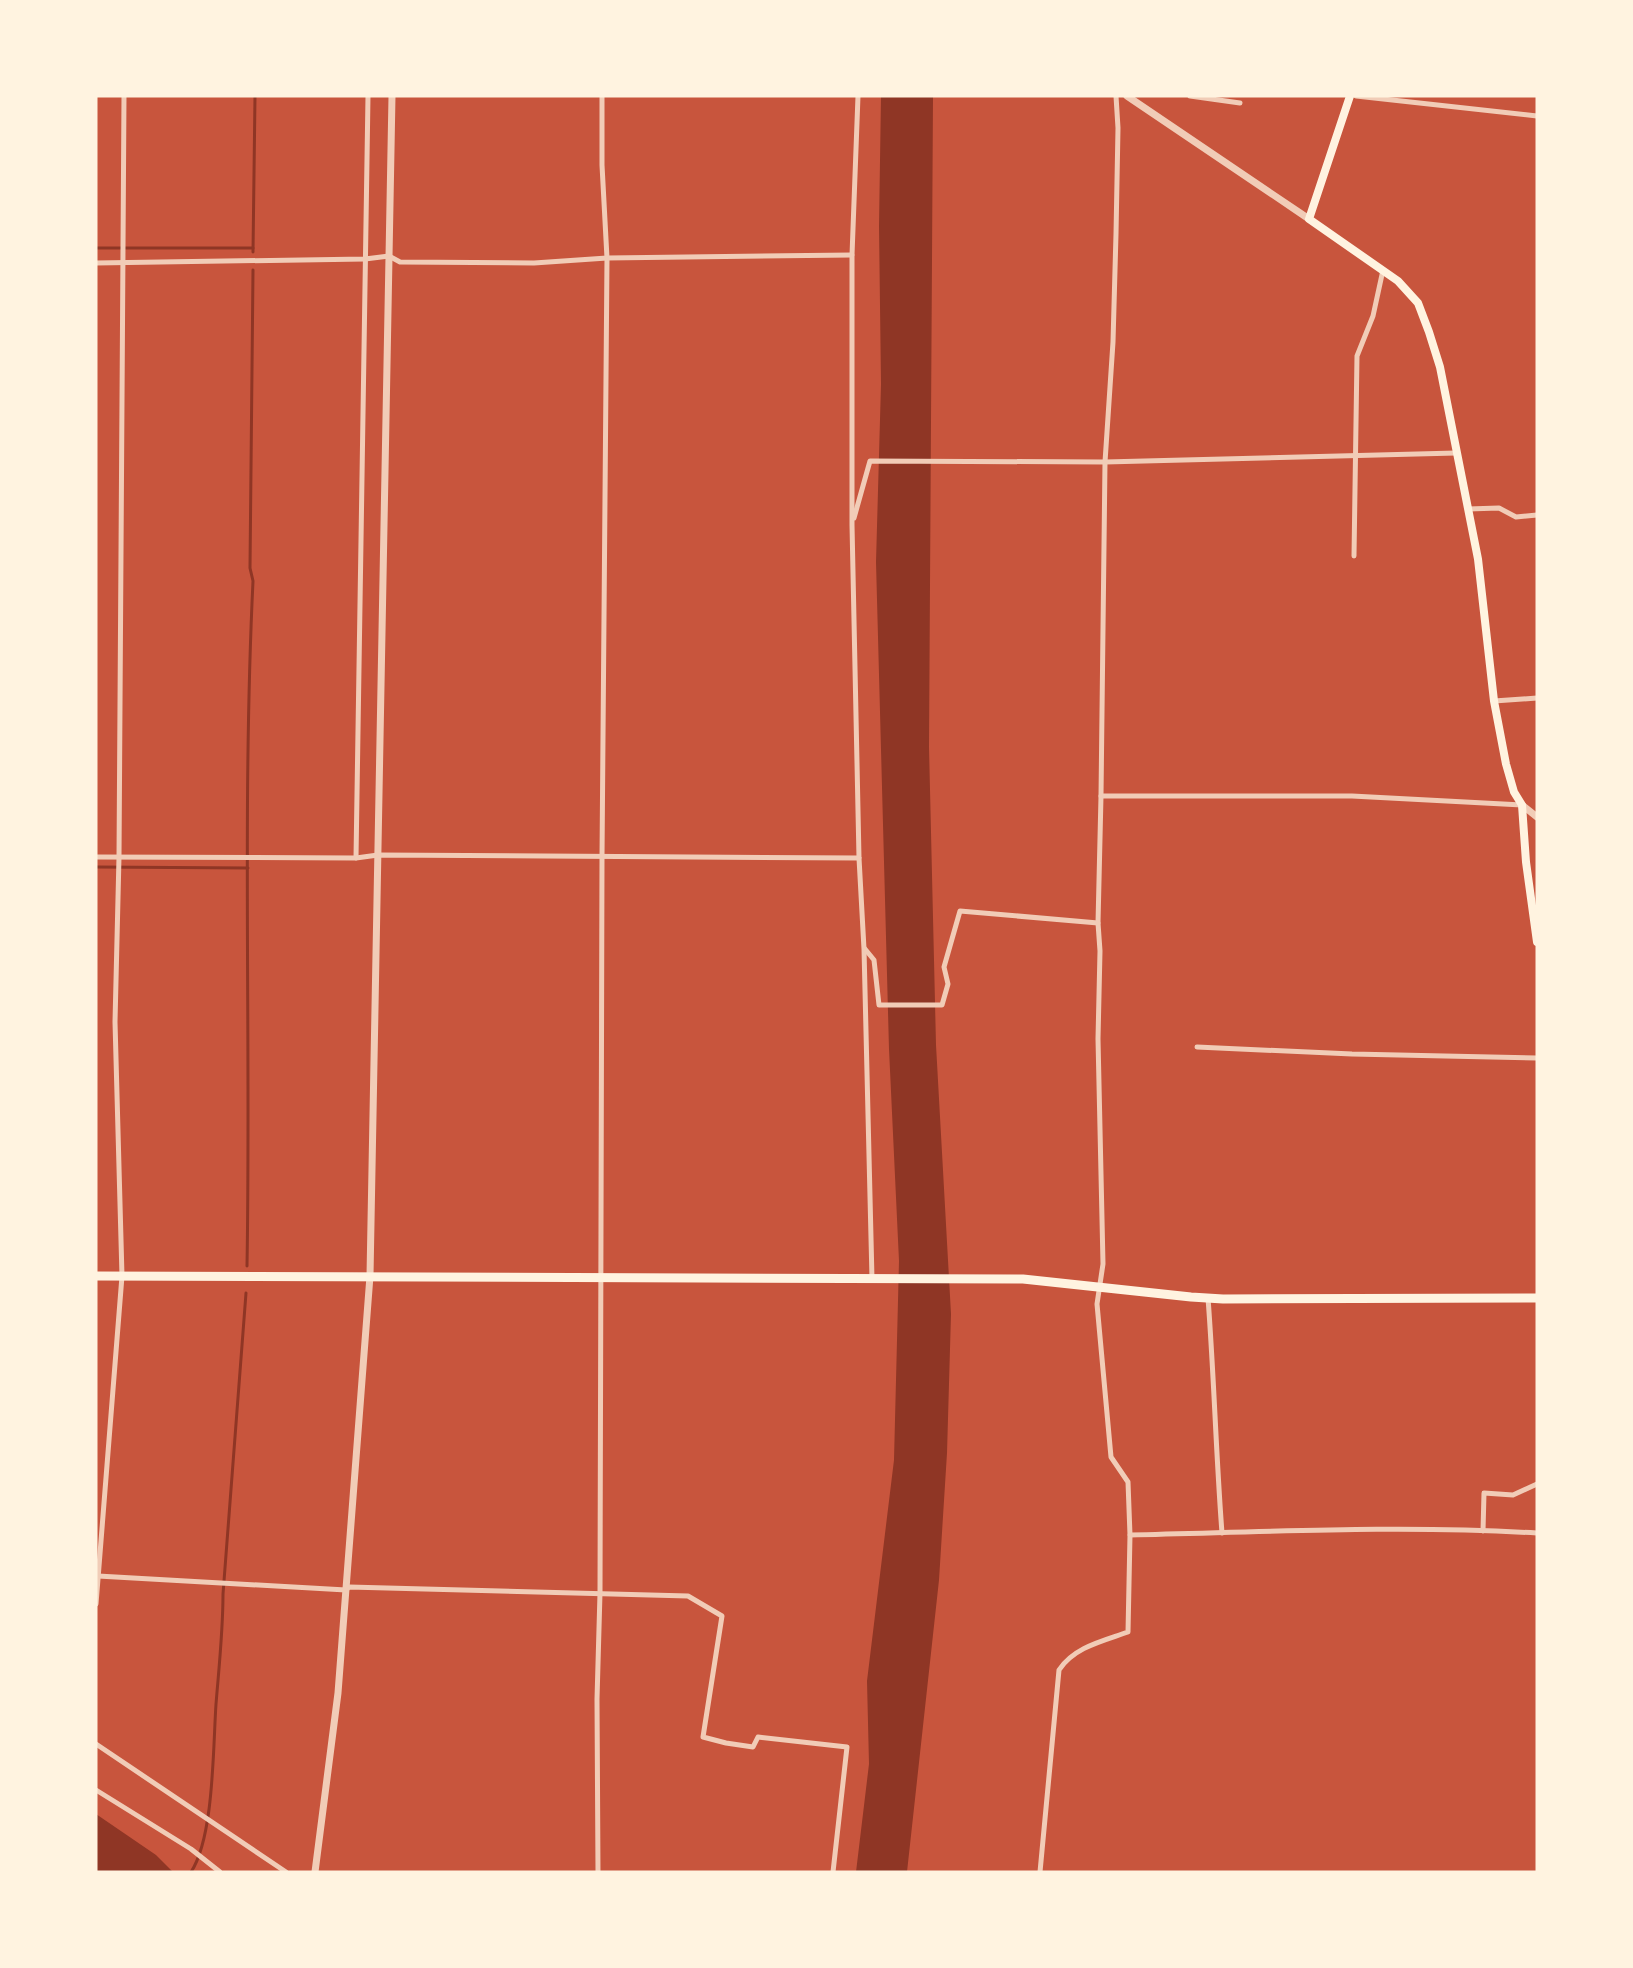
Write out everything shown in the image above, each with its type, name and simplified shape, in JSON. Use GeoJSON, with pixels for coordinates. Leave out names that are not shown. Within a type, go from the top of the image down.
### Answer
{"type":"FeatureCollection","features":[{"type":"Feature","properties":{"kind":"highway"},"geometry":{"type":"LineString","coordinates":[[96,1275],[1023,1279],[1208,1298],[1537,1298]]}},
{"type":"Feature","properties":{"kind":"main road"},"geometry":{"type":"LineString","coordinates":[[1350,96],[1309,219],[1398,281],[1418,303],[1440,367],[1478,559],[1494,701],[1506,764],[1514,792],[1522,805],[1526,862],[1537,942]]}},
{"type":"Feature","properties":{"kind":"street"},"geometry":{"type":"LineString","coordinates":[[96,1604],[122,1276],[115,1022],[119,857],[124,96]]}},
{"type":"Feature","properties":{"kind":"street"},"geometry":{"type":"LineString","coordinates":[[356,858],[368,96]]}},
{"type":"Feature","properties":{"kind":"street"},"geometry":{"type":"LineString","coordinates":[[315,1872],[338,1693],[370,1276],[392,96]]}},
{"type":"Feature","properties":{"kind":"street"},"geometry":{"type":"LineString","coordinates":[[598,1872],[597,1700],[600,1593],[602,857],[607,258],[602,165],[602,96]]}},
{"type":"Feature","properties":{"kind":"street"},"geometry":{"type":"LineString","coordinates":[[858,96],[852,255],[852,525],[859,858],[876,1279]]}},
{"type":"Feature","properties":{"kind":"street"},"geometry":{"type":"LineString","coordinates":[[1040,1872],[1059,1670],[1066,1659],[1076,1652],[1128,1632],[1130,1535],[1128,1482],[1111,1456],[1097,1304],[1103,1264],[1098,923],[1105,462],[1113,342],[1118,128],[1116,96]]}},
{"type":"Feature","properties":{"kind":"street"},"geometry":{"type":"LineString","coordinates":[[1127,96],[1309,219]]}},
{"type":"Feature","properties":{"kind":"street"},"geometry":{"type":"LineString","coordinates":[[1190,96],[1240,103]]}},
{"type":"Feature","properties":{"kind":"street"},"geometry":{"type":"LineString","coordinates":[[1356,96],[1537,116]]}},
{"type":"Feature","properties":{"kind":"street"},"geometry":{"type":"LineString","coordinates":[[96,263],[366,259],[389,256],[400,262],[534,263],[607,258],[852,255]]}},
{"type":"Feature","properties":{"kind":"street"},"geometry":{"type":"LineString","coordinates":[[1354,556],[1357,356],[1373,316],[1383,270]]}},
{"type":"Feature","properties":{"kind":"street"},"geometry":{"type":"LineString","coordinates":[[852,525],[870,461],[1105,462],[1456,453]]}},
{"type":"Feature","properties":{"kind":"street"},"geometry":{"type":"LineString","coordinates":[[1467,509],[1499,508],[1516,517],[1537,515]]}},
{"type":"Feature","properties":{"kind":"street"},"geometry":{"type":"LineString","coordinates":[[1494,701],[1537,698]]}},
{"type":"Feature","properties":{"kind":"street"},"geometry":{"type":"LineString","coordinates":[[1101,796],[1352,796],[1522,805],[1537,817]]}},
{"type":"Feature","properties":{"kind":"street"},"geometry":{"type":"LineString","coordinates":[[96,857],[356,858],[378,855],[859,858]]}},
{"type":"Feature","properties":{"kind":"street"},"geometry":{"type":"LineString","coordinates":[[864,949],[874,960],[879,1005],[942,1005],[948,984],[944,967],[960,911],[1098,923]]}},
{"type":"Feature","properties":{"kind":"street"},"geometry":{"type":"LineString","coordinates":[[1197,1047],[1352,1054],[1537,1058]]}},
{"type":"Feature","properties":{"kind":"street"},"geometry":{"type":"LineString","coordinates":[[1208,1298],[1222,1533]]}},
{"type":"Feature","properties":{"kind":"street"},"geometry":{"type":"LineString","coordinates":[[1483,1531],[1484,1493],[1513,1495],[1537,1484]]}},
{"type":"Feature","properties":{"kind":"street"},"geometry":{"type":"LineString","coordinates":[[1130,1535],[1358,1530],[1537,1533]]}},
{"type":"Feature","properties":{"kind":"street"},"geometry":{"type":"LineString","coordinates":[[98,1576],[346,1590],[350,1587],[688,1596],[722,1616],[703,1737],[753,1747],[758,1737],[847,1747],[833,1872]]}},
{"type":"Feature","properties":{"kind":"street"},"geometry":{"type":"LineString","coordinates":[[96,1744],[286,1872]]}},
{"type":"Feature","properties":{"kind":"street"},"geometry":{"type":"LineString","coordinates":[[96,1790],[191,1849],[220,1872]]}},
{"type":"Feature","properties":{"kind":"shaded area"},"geometry":{"type":"Polygon","coordinates":[[[881,96],[933,96],[929,747],[936,1045],[951,1314],[947,1453],[939,1580],[907,1872],[856,1872],[869,1764],[867,1681],[894,1460],[899,1261],[889,1049],[876,562],[881,384],[879,226],[881,96]]]}},
{"type":"Feature","properties":{"kind":"shaded area"},"geometry":{"type":"Polygon","coordinates":[[[96,1814],[156,1855],[173,1872],[96,1872],[96,1814]]]}},
{"type":"Feature","properties":{"kind":"waterway"},"geometry":{"type":"LineString","coordinates":[[253,252],[255,96]]}},
{"type":"Feature","properties":{"kind":"waterway"},"geometry":{"type":"LineString","coordinates":[[96,248],[253,248]]}},
{"type":"Feature","properties":{"kind":"waterway"},"geometry":{"type":"LineString","coordinates":[[247,1266],[247,838],[253,581],[250,568],[253,270]]}},
{"type":"Feature","properties":{"kind":"waterway"},"geometry":{"type":"LineString","coordinates":[[96,867],[248,868]]}},
{"type":"Feature","properties":{"kind":"waterway"},"geometry":{"type":"LineString","coordinates":[[191,1872],[199,1857],[204,1837],[211,1791],[223,1594],[246,1293]]}}]}
